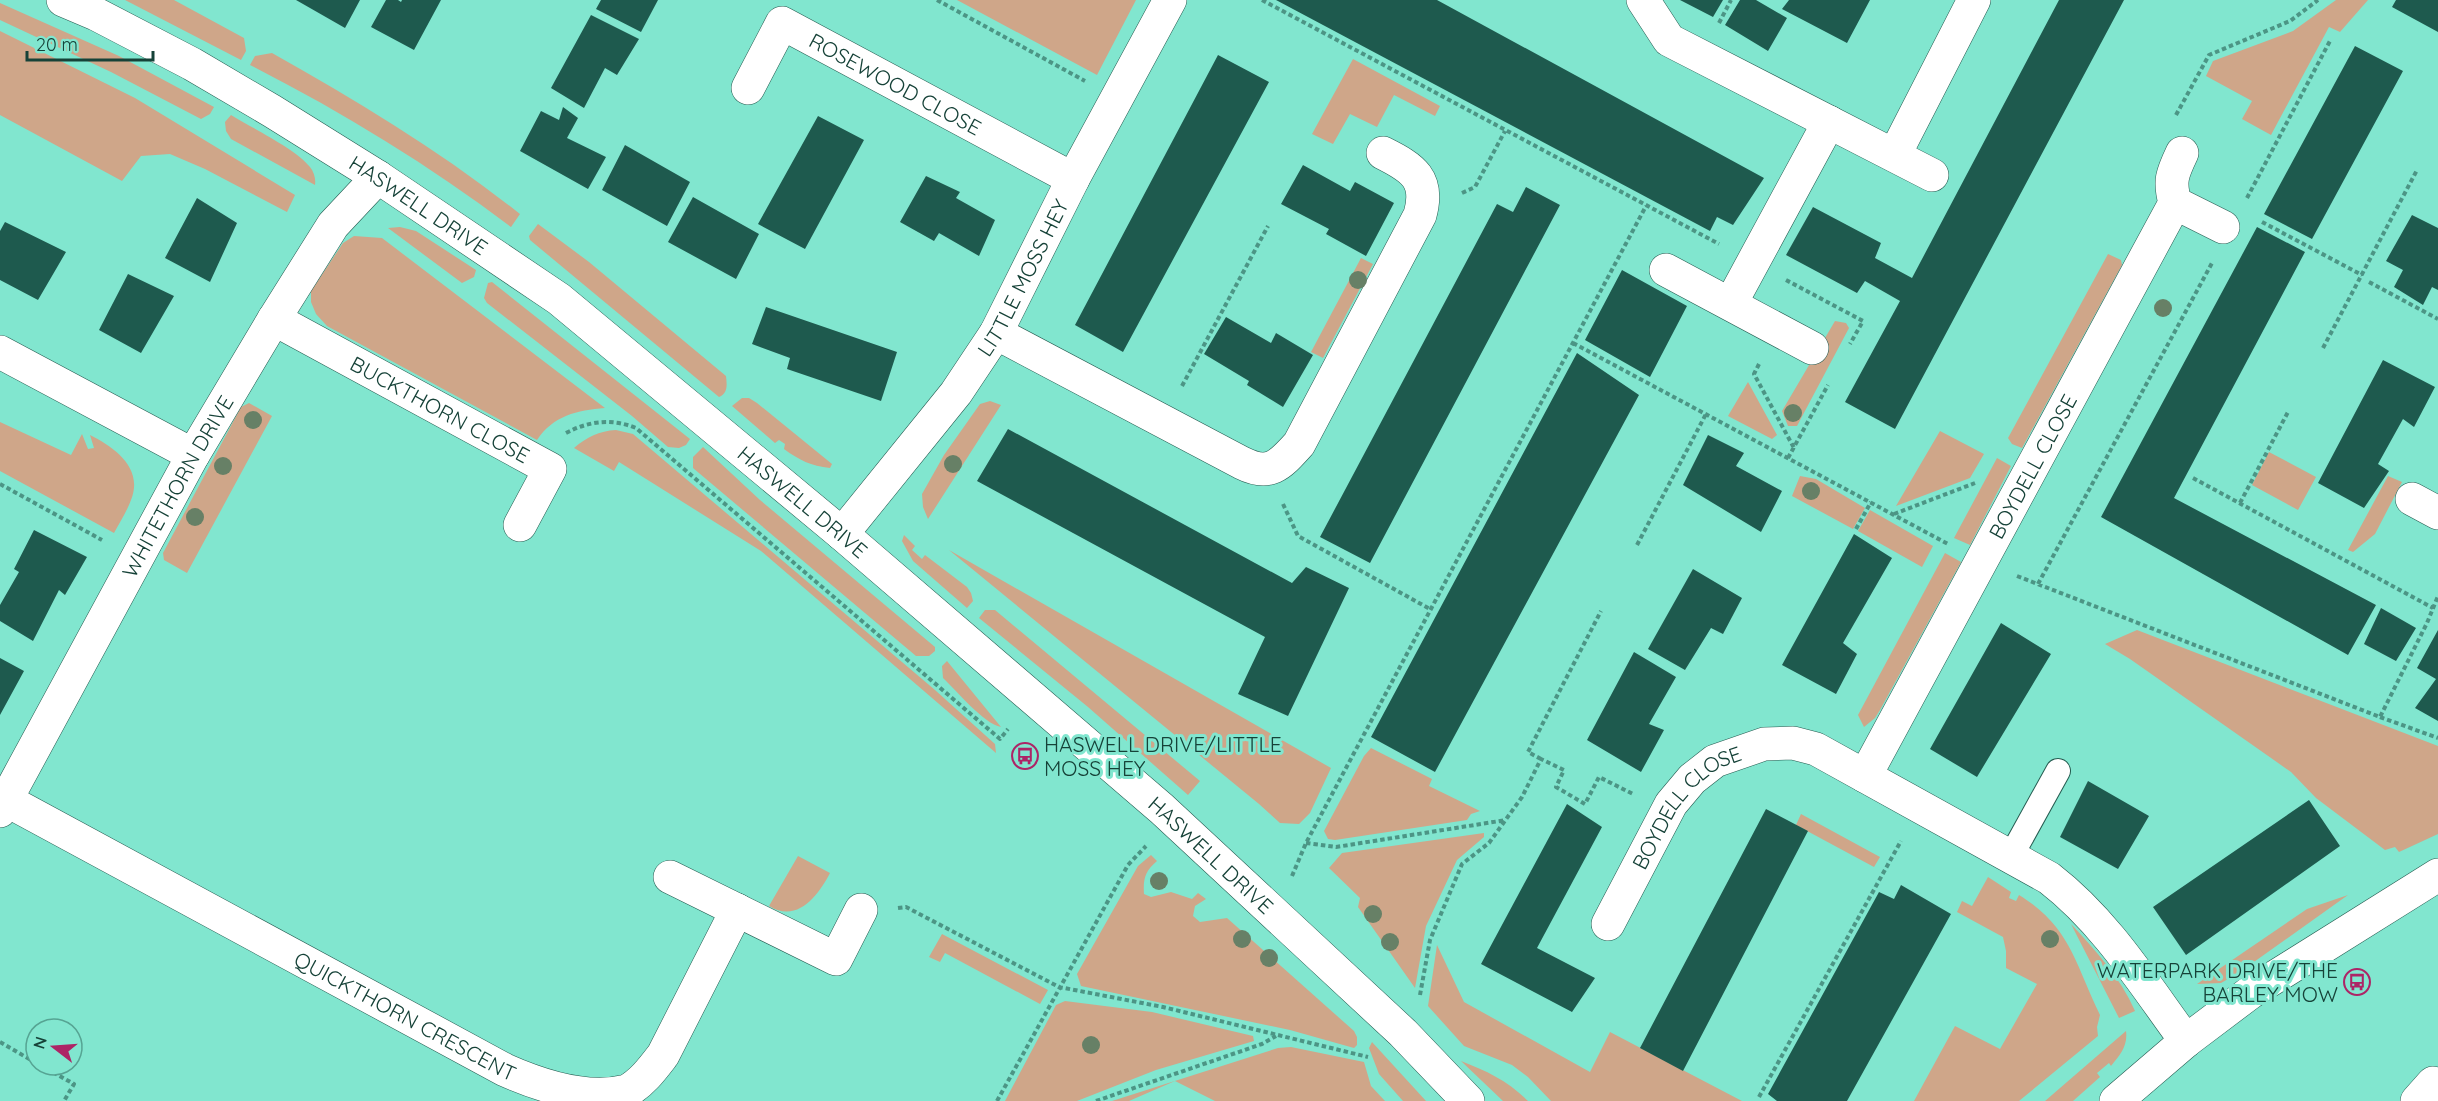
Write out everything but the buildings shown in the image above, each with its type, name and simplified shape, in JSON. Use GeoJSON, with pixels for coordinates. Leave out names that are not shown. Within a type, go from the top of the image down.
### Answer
{"type":"FeatureCollection","features":[{"type":"Feature","properties":{"kind":"street","name":"HASWELL DRIVE"},"geometry":{"type":"LineString","coordinates":[[63,0],[96,14],[192,64],[378,177],[559,298],[842,534],[1162,809],[1403,1033],[1468,1101]]}},
{"type":"Feature","properties":{"kind":"street","name":"LITTLE MOSS HEY"},"geometry":{"type":"LineString","coordinates":[[842,534],[956,393],[996,333],[1073,179],[1170,0]]}},
{"type":"Feature","properties":{"kind":"street"},"geometry":{"type":"LineString","coordinates":[[1643,0],[1669,40],[1932,175]]}},
{"type":"Feature","properties":{"kind":"street"},"geometry":{"type":"LineString","coordinates":[[1895,154],[1974,0]]}},
{"type":"Feature","properties":{"kind":"street","name":"ROSEWOOD CLOSE"},"geometry":{"type":"LineString","coordinates":[[748,88],[782,23],[1073,179]]}},
{"type":"Feature","properties":{"kind":"street"},"geometry":{"type":"LineString","coordinates":[[1731,303],[1829,122]]}},
{"type":"Feature","properties":{"kind":"street"},"geometry":{"type":"LineString","coordinates":[[996,333],[1254,469],[1268,470],[1285,460],[1299,444],[1420,215],[1425,198],[1414,171],[1383,153]]}},
{"type":"Feature","properties":{"kind":"street"},"geometry":{"type":"LineString","coordinates":[[2182,153],[2170,186],[2175,203],[2231,223]]}},
{"type":"Feature","properties":{"kind":"street","name":"WHITETHORN DRIVE"},"geometry":{"type":"LineString","coordinates":[[3,805],[193,455],[274,319],[333,225],[378,177]]}},
{"type":"Feature","properties":{"kind":"street","name":"BOYDELL CLOSE"},"geometry":{"type":"LineString","coordinates":[[1865,776],[2175,203]]}},
{"type":"Feature","properties":{"kind":"street"},"geometry":{"type":"LineString","coordinates":[[1666,270],[1812,348]]}},
{"type":"Feature","properties":{"kind":"street","name":"BUCKTHORN CLOSE"},"geometry":{"type":"LineString","coordinates":[[274,319],[550,469],[520,525]]}},
{"type":"Feature","properties":{"kind":"street"},"geometry":{"type":"LineString","coordinates":[[0,352],[193,455]]}},
{"type":"Feature","properties":{"kind":"street","name":"BOYDELL CLOSE"},"geometry":{"type":"LineString","coordinates":[[1608,924],[1671,804],[1692,779],[1715,761],[1764,744],[1793,743],[1816,749],[2049,878],[2088,912],[2108,934],[2186,1041]]}},
{"type":"Feature","properties":{"kind":"street","name":"QUICKTHORN CRESCENT"},"geometry":{"type":"LineString","coordinates":[[3,805],[506,1070],[547,1089],[570,1096],[600,1097],[626,1091],[647,1076],[663,1055],[737,910]]}},
{"type":"Feature","properties":{"kind":"street"},"geometry":{"type":"LineString","coordinates":[[2116,1101],[2186,1041],[2251,992],[2438,875]]}},
{"type":"Feature","properties":{"kind":"street"},"geometry":{"type":"LineString","coordinates":[[670,877],[836,959],[861,910]]}},
{"type":"Feature","properties":{"kind":"lane"},"geometry":{"type":"LineString","coordinates":[[2011,856],[2058,771]]}},
{"type":"Feature","properties":{"kind":"path"},"geometry":{"type":"LineString","coordinates":[[937,0],[1117,98]]}},
{"type":"Feature","properties":{"kind":"path"},"geometry":{"type":"LineString","coordinates":[[1262,0],[1863,321],[1845,353]]}},
{"type":"Feature","properties":{"kind":"path"},"geometry":{"type":"LineString","coordinates":[[2182,153],[2173,120],[2209,55],[2290,21],[2318,0]]}},
{"type":"Feature","properties":{"kind":"path"},"geometry":{"type":"LineString","coordinates":[[2037,584],[2331,39]]}},
{"type":"Feature","properties":{"kind":"path"},"geometry":{"type":"LineString","coordinates":[[1420,215],[1475,187],[1505,131]]}},
{"type":"Feature","properties":{"kind":"path"},"geometry":{"type":"LineString","coordinates":[[2323,348],[2417,170]]}},
{"type":"Feature","properties":{"kind":"path"},"geometry":{"type":"LineString","coordinates":[[1275,914],[1306,843],[1646,206]]}},
{"type":"Feature","properties":{"kind":"path"},"geometry":{"type":"LineString","coordinates":[[2231,223],[2362,275]]}},
{"type":"Feature","properties":{"kind":"path"},"geometry":{"type":"LineString","coordinates":[[1162,421],[1268,226]]}},
{"type":"Feature","properties":{"kind":"path"},"geometry":{"type":"LineString","coordinates":[[2369,282],[2438,319]]}},
{"type":"Feature","properties":{"kind":"path"},"geometry":{"type":"LineString","coordinates":[[1778,329],[1754,374],[1794,448]]}},
{"type":"Feature","properties":{"kind":"path"},"geometry":{"type":"LineString","coordinates":[[1788,458],[1828,385]]}},
{"type":"Feature","properties":{"kind":"path"},"geometry":{"type":"LineString","coordinates":[[2240,503],[2288,412]]}},
{"type":"Feature","properties":{"kind":"path"},"geometry":{"type":"LineString","coordinates":[[1637,545],[1706,414]]}},
{"type":"Feature","properties":{"kind":"path"},"geometry":{"type":"LineString","coordinates":[[543,465],[562,436],[579,426],[599,421],[621,422],[636,428],[1000,739],[1034,698]]}},
{"type":"Feature","properties":{"kind":"path"},"geometry":{"type":"LineString","coordinates":[[1268,470],[1298,536],[1430,609]]}},
{"type":"Feature","properties":{"kind":"path"},"geometry":{"type":"LineString","coordinates":[[2193,478],[2433,608]]}},
{"type":"Feature","properties":{"kind":"path"},"geometry":{"type":"LineString","coordinates":[[1893,514],[1976,483]]}},
{"type":"Feature","properties":{"kind":"path"},"geometry":{"type":"LineString","coordinates":[[0,484],[136,558]]}},
{"type":"Feature","properties":{"kind":"path"},"geometry":{"type":"LineString","coordinates":[[1856,529],[1871,502]]}},
{"type":"Feature","properties":{"kind":"path"},"geometry":{"type":"LineString","coordinates":[[1601,611],[1528,752],[1564,770],[1556,787],[1585,804],[1599,777],[1667,812]]}},
{"type":"Feature","properties":{"kind":"path"},"geometry":{"type":"LineString","coordinates":[[2380,717],[2438,738]]}},
{"type":"Feature","properties":{"kind":"path"},"geometry":{"type":"LineString","coordinates":[[1403,1033],[1418,1009],[1430,940],[1462,864],[1489,843],[1522,797],[1541,759]]}},
{"type":"Feature","properties":{"kind":"path"},"geometry":{"type":"LineString","coordinates":[[1759,1097],[1921,806]]}},
{"type":"Feature","properties":{"kind":"path"},"geometry":{"type":"LineString","coordinates":[[1306,843],[1336,847],[1506,820]]}},
{"type":"Feature","properties":{"kind":"path"},"geometry":{"type":"LineString","coordinates":[[997,1101],[1128,865],[1145,846],[1152,845]]}},
{"type":"Feature","properties":{"kind":"path"},"geometry":{"type":"LineString","coordinates":[[861,910],[906,907],[1059,987],[1163,1007],[1368,1057]]}},
{"type":"Feature","properties":{"kind":"path"},"geometry":{"type":"LineString","coordinates":[[1096,1101],[1262,1044],[1276,1036]]}},
{"type":"Feature","properties":{"kind":"path"},"geometry":{"type":"LineString","coordinates":[[0,1042],[24,1056]]}},
{"type":"Feature","properties":{"kind":"path"},"geometry":{"type":"LineString","coordinates":[[61,1077],[74,1084],[64,1101]]}},
{"type":"Feature","properties":{"kind":"shaded area"},"geometry":{"type":"Polygon","coordinates":[[[125,0],[174,0],[244,38],[246,51],[241,60],[125,0]]]}},
{"type":"Feature","properties":{"kind":"shaded area"},"geometry":{"type":"Polygon","coordinates":[[[957,0],[1136,0],[1097,75],[957,0]]]}},
{"type":"Feature","properties":{"kind":"shaded area"},"geometry":{"type":"Polygon","coordinates":[[[2336,0],[2368,0],[2340,32],[2329,27],[2271,135],[2242,119],[2252,101],[2206,76],[2213,61],[2293,31],[2336,0]]]}},
{"type":"Feature","properties":{"kind":"shaded area"},"geometry":{"type":"Polygon","coordinates":[[[0,3],[119,56],[214,107],[210,114],[201,119],[111,72],[0,20],[0,3]]]}},
{"type":"Feature","properties":{"kind":"shaded area"},"geometry":{"type":"Polygon","coordinates":[[[0,31],[135,98],[295,195],[287,212],[205,169],[170,154],[141,156],[122,181],[0,115],[0,31]]]}},
{"type":"Feature","properties":{"kind":"shaded area"},"geometry":{"type":"Polygon","coordinates":[[[272,53],[399,129],[461,170],[520,214],[511,227],[449,182],[384,140],[250,65],[255,56],[272,53]]]}},
{"type":"Feature","properties":{"kind":"shaded area"},"geometry":{"type":"Polygon","coordinates":[[[1353,59],[1440,106],[1435,116],[1394,95],[1377,127],[1350,114],[1333,144],[1312,134],[1353,59]]]}},
{"type":"Feature","properties":{"kind":"shaded area"},"geometry":{"type":"Polygon","coordinates":[[[231,115],[295,153],[313,171],[315,185],[231,139],[226,131],[225,122],[231,115]]]}},
{"type":"Feature","properties":{"kind":"shaded area"},"geometry":{"type":"Polygon","coordinates":[[[538,224],[589,262],[726,376],[727,386],[724,393],[719,397],[530,240],[529,236],[538,224]]]}},
{"type":"Feature","properties":{"kind":"shaded area"},"geometry":{"type":"Polygon","coordinates":[[[400,227],[416,231],[476,270],[474,277],[462,283],[388,228],[400,227]]]}},
{"type":"Feature","properties":{"kind":"shaded area"},"geometry":{"type":"Polygon","coordinates":[[[354,236],[382,238],[605,408],[585,410],[566,416],[550,425],[537,440],[327,326],[316,314],[311,302],[311,291],[343,243],[354,236]]]}},
{"type":"Feature","properties":{"kind":"shaded area"},"geometry":{"type":"Polygon","coordinates":[[[2108,254],[2121,260],[2122,265],[2022,448],[2012,444],[2008,438],[2108,254]]]}},
{"type":"Feature","properties":{"kind":"shaded area"},"geometry":{"type":"Polygon","coordinates":[[[1361,258],[1373,264],[1323,358],[1311,352],[1361,258]]]}},
{"type":"Feature","properties":{"kind":"shaded area"},"geometry":{"type":"Polygon","coordinates":[[[492,282],[690,439],[686,445],[679,448],[668,447],[632,416],[487,303],[484,298],[488,283],[492,282]]]}},
{"type":"Feature","properties":{"kind":"shaded area"},"geometry":{"type":"Polygon","coordinates":[[[1835,321],[1846,323],[1849,328],[1797,426],[1788,426],[1782,411],[1835,321]]]}},
{"type":"Feature","properties":{"kind":"shaded area"},"geometry":{"type":"Polygon","coordinates":[[[1748,382],[1777,435],[1772,439],[1728,416],[1748,382]]]}},
{"type":"Feature","properties":{"kind":"shaded area"},"geometry":{"type":"Polygon","coordinates":[[[742,398],[749,398],[757,403],[832,464],[830,468],[806,462],[784,449],[785,444],[779,440],[775,443],[732,406],[742,398]]]}},
{"type":"Feature","properties":{"kind":"shaded area"},"geometry":{"type":"Polygon","coordinates":[[[990,401],[1001,405],[928,519],[923,507],[922,494],[944,455],[980,404],[990,401]]]}},
{"type":"Feature","properties":{"kind":"shaded area"},"geometry":{"type":"Polygon","coordinates":[[[249,403],[272,416],[187,573],[164,560],[163,553],[241,407],[249,403]]]}},
{"type":"Feature","properties":{"kind":"shaded area"},"geometry":{"type":"Polygon","coordinates":[[[0,422],[71,455],[82,434],[88,449],[94,448],[90,435],[117,452],[130,469],[134,489],[114,533],[0,471],[0,422]]]}},
{"type":"Feature","properties":{"kind":"shaded area"},"geometry":{"type":"Polygon","coordinates":[[[616,430],[633,434],[935,690],[995,744],[996,753],[761,551],[619,462],[614,471],[574,448],[594,435],[616,430]]]}},
{"type":"Feature","properties":{"kind":"shaded area"},"geometry":{"type":"Polygon","coordinates":[[[1940,431],[1984,454],[1970,478],[1896,506],[1940,431]]]}},
{"type":"Feature","properties":{"kind":"shaded area"},"geometry":{"type":"Polygon","coordinates":[[[703,447],[760,500],[935,647],[935,651],[929,656],[916,656],[693,468],[693,457],[703,447]]]}},
{"type":"Feature","properties":{"kind":"shaded area"},"geometry":{"type":"Polygon","coordinates":[[[2269,452],[2316,477],[2298,510],[2252,485],[2269,452]]]}},
{"type":"Feature","properties":{"kind":"shaded area"},"geometry":{"type":"Polygon","coordinates":[[[1997,458],[2011,466],[1970,545],[1954,538],[1997,458]]]}},
{"type":"Feature","properties":{"kind":"shaded area"},"geometry":{"type":"Polygon","coordinates":[[[1800,476],[1816,479],[1865,508],[1853,529],[1792,496],[1800,476]]]}},
{"type":"Feature","properties":{"kind":"shaded area"},"geometry":{"type":"Polygon","coordinates":[[[2388,476],[2402,482],[2375,534],[2353,552],[2348,550],[2388,476]]]}},
{"type":"Feature","properties":{"kind":"shaded area"},"geometry":{"type":"Polygon","coordinates":[[[1870,510],[1933,546],[1922,567],[1858,531],[1870,510]]]}},
{"type":"Feature","properties":{"kind":"shaded area"},"geometry":{"type":"Polygon","coordinates":[[[904,535],[915,546],[912,550],[922,559],[925,555],[967,587],[973,601],[967,608],[913,561],[902,541],[904,535]]]}},
{"type":"Feature","properties":{"kind":"shaded area"},"geometry":{"type":"Polygon","coordinates":[[[949,550],[1331,768],[1310,813],[1299,824],[1280,823],[949,550]]]}},
{"type":"Feature","properties":{"kind":"shaded area"},"geometry":{"type":"Polygon","coordinates":[[[1945,553],[1961,562],[1880,710],[1875,718],[1864,727],[1858,715],[1945,553]]]}},
{"type":"Feature","properties":{"kind":"shaded area"},"geometry":{"type":"Polygon","coordinates":[[[985,610],[995,610],[1200,781],[1188,795],[1088,707],[979,618],[985,610]]]}},
{"type":"Feature","properties":{"kind":"shaded area"},"geometry":{"type":"Polygon","coordinates":[[[2137,630],[2438,746],[2438,834],[2399,852],[2395,847],[2385,850],[2316,798],[2291,772],[2130,659],[2105,644],[2137,630]]]}},
{"type":"Feature","properties":{"kind":"shaded area"},"geometry":{"type":"Polygon","coordinates":[[[947,661],[1001,727],[987,720],[943,678],[942,666],[947,661]]]}},
{"type":"Feature","properties":{"kind":"shaded area"},"geometry":{"type":"Polygon","coordinates":[[[1371,748],[1432,779],[1429,786],[1480,811],[1471,814],[1467,820],[1335,840],[1328,839],[1324,831],[1364,756],[1371,748]]]}},
{"type":"Feature","properties":{"kind":"shaded area"},"geometry":{"type":"Polygon","coordinates":[[[1801,814],[1880,857],[1874,867],[1796,825],[1801,814]]]}},
{"type":"Feature","properties":{"kind":"shaded area"},"geometry":{"type":"Polygon","coordinates":[[[1484,833],[1484,837],[1457,860],[1426,926],[1415,988],[1358,907],[1360,898],[1329,868],[1342,853],[1484,833]]]}},
{"type":"Feature","properties":{"kind":"shaded area"},"geometry":{"type":"Polygon","coordinates":[[[1151,855],[1157,861],[1146,876],[1144,894],[1151,897],[1171,892],[1192,899],[1198,893],[1206,899],[1195,906],[1193,916],[1200,922],[1227,918],[1354,1031],[1357,1045],[1354,1048],[1290,1030],[1081,986],[1077,974],[1138,866],[1151,855]]]}},
{"type":"Feature","properties":{"kind":"shaded area"},"geometry":{"type":"Polygon","coordinates":[[[798,856],[830,873],[820,890],[806,904],[798,909],[779,911],[769,906],[798,856]]]}},
{"type":"Feature","properties":{"kind":"shaded area"},"geometry":{"type":"Polygon","coordinates":[[[1988,877],[2011,892],[2009,898],[2016,901],[2019,895],[2036,907],[2061,934],[2070,948],[2100,1015],[2097,1027],[2098,1036],[2019,1101],[1914,1101],[1955,1026],[2000,1049],[2037,984],[2006,968],[2003,937],[1957,912],[1962,901],[1972,906],[1988,877]]]}},
{"type":"Feature","properties":{"kind":"shaded area"},"geometry":{"type":"Polygon","coordinates":[[[2348,895],[2237,974],[2221,983],[2197,984],[2307,909],[2348,895]]]}},
{"type":"Feature","properties":{"kind":"shaded area"},"geometry":{"type":"Polygon","coordinates":[[[2071,924],[2115,976],[2135,1011],[2119,1018],[2071,924]]]}},
{"type":"Feature","properties":{"kind":"shaded area"},"geometry":{"type":"Polygon","coordinates":[[[942,934],[1048,990],[1040,1004],[945,953],[940,962],[929,957],[942,934]]]}},
{"type":"Feature","properties":{"kind":"shaded area"},"geometry":{"type":"Polygon","coordinates":[[[1437,945],[1464,1002],[1590,1072],[1610,1032],[1742,1101],[1551,1101],[1528,1077],[1512,1065],[1464,1046],[1428,1006],[1437,945]]]}},
{"type":"Feature","properties":{"kind":"shaded area"},"geometry":{"type":"Polygon","coordinates":[[[1065,1001],[1152,1012],[1253,1036],[1254,1041],[1156,1070],[1077,1101],[1005,1101],[1056,1005],[1065,1001]]]}},
{"type":"Feature","properties":{"kind":"shaded area"},"geometry":{"type":"Polygon","coordinates":[[[2126,1031],[2125,1046],[2111,1066],[2109,1063],[2097,1073],[2100,1077],[2073,1101],[2045,1101],[2126,1031]]]}},
{"type":"Feature","properties":{"kind":"shaded area"},"geometry":{"type":"Polygon","coordinates":[[[1372,1042],[1426,1101],[1403,1101],[1379,1074],[1369,1048],[1372,1042]]]}},
{"type":"Feature","properties":{"kind":"shaded area"},"geometry":{"type":"Polygon","coordinates":[[[1291,1047],[1364,1062],[1371,1086],[1385,1101],[1215,1101],[1175,1081],[1129,1101],[1112,1101],[1278,1048],[1291,1047]]]}},
{"type":"Feature","properties":{"kind":"shaded area"},"geometry":{"type":"Polygon","coordinates":[[[1461,1061],[1497,1077],[1528,1101],[1503,1101],[1461,1061]]]}},
{"type":"Feature","properties":{"kind":"place","name":"HASWELL DRIVE/LITTLE MOSS HEY"},"geometry":{"type":"Point","coordinates":[1025,756]}},
{"type":"Feature","properties":{"kind":"place","name":"WATERPARK DRIVE/THE BARLEY MOW"},"geometry":{"type":"Point","coordinates":[2357,982]}}]}
